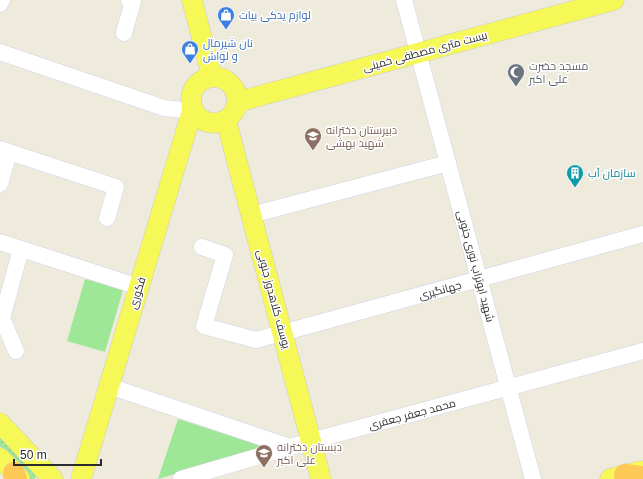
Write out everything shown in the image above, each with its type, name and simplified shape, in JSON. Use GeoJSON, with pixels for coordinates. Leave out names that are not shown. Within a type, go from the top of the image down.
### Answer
{"type":"FeatureCollection","features":[{"type":"Feature","properties":{"kind":"main road"},"geometry":{"type":"LineString","coordinates":[[192,0],[212,77]]}},
{"type":"Feature","properties":{"kind":"main road","name":"بیست متری مصطفی خمینی"},"geometry":{"type":"LineString","coordinates":[[237,102],[614,0]]}},
{"type":"Feature","properties":{"kind":"main road"},"geometry":{"type":"LineString","coordinates":[[212,77],[225,79],[235,89],[237,102],[231,115],[226,120],[215,123],[204,120],[193,108],[192,94],[194,88],[205,79],[212,77]]}},
{"type":"Feature","properties":{"kind":"main road","name":"فکوری"},"geometry":{"type":"LineString","coordinates":[[81,479],[193,108]]}},
{"type":"Feature","properties":{"kind":"main road","name":"یوسف کلاهدوز جنوبی"},"geometry":{"type":"LineString","coordinates":[[226,120],[321,479]]}},
{"type":"Feature","properties":{"kind":"main road"},"geometry":{"type":"LineString","coordinates":[[0,423],[51,478]]}},
{"type":"Feature","properties":{"kind":"street"},"geometry":{"type":"LineString","coordinates":[[0,4],[2,0]]}},
{"type":"Feature","properties":{"kind":"street"},"geometry":{"type":"LineString","coordinates":[[124,33],[133,1],[129,0]]}},
{"type":"Feature","properties":{"kind":"street","name":"شهید ابوتراب نوری جنوبی"},"geometry":{"type":"LineString","coordinates":[[404,0],[533,479]]}},
{"type":"Feature","properties":{"kind":"street"},"geometry":{"type":"LineString","coordinates":[[0,52],[164,108],[183,110],[193,108]]}},
{"type":"Feature","properties":{"kind":"street"},"geometry":{"type":"LineString","coordinates":[[0,184],[5,150],[116,187],[107,218]]}},
{"type":"Feature","properties":{"kind":"street"},"geometry":{"type":"LineString","coordinates":[[251,216],[448,163]]}},
{"type":"Feature","properties":{"kind":"street","name":"جهانگیری"},"geometry":{"type":"LineString","coordinates":[[202,247],[225,255],[204,326],[256,340],[643,234]]}},
{"type":"Feature","properties":{"kind":"street"},"geometry":{"type":"LineString","coordinates":[[0,242],[139,287]]}},
{"type":"Feature","properties":{"kind":"street"},"geometry":{"type":"LineString","coordinates":[[16,351],[2,318],[21,249]]}},
{"type":"Feature","properties":{"kind":"street","name":"محمد جعفر جعفری"},"geometry":{"type":"LineString","coordinates":[[181,479],[311,441],[643,351]]}},
{"type":"Feature","properties":{"kind":"street"},"geometry":{"type":"LineString","coordinates":[[110,386],[290,447]]}},
{"type":"Feature","properties":{"kind":"green space"},"geometry":{"type":"Polygon","coordinates":[[[85,279],[123,290],[105,352],[67,341],[85,279]]]}},
{"type":"Feature","properties":{"kind":"green space"},"geometry":{"type":"Polygon","coordinates":[[[178,419],[265,447],[158,479],[178,419]]]}},
{"type":"Feature","properties":{"kind":"green space"},"geometry":{"type":"Polygon","coordinates":[[[0,433],[40,474],[34,479],[29,479],[24,470],[0,446],[0,433]]]}},
{"type":"Feature","properties":{"kind":"place","name":"لوازم یدکی بیات"},"geometry":{"type":"Point","coordinates":[226,30]}},
{"type":"Feature","properties":{"kind":"place","name":"نان شیرمال و لواش"},"geometry":{"type":"Point","coordinates":[190,64]}},
{"type":"Feature","properties":{"kind":"place","name":"مسجد حضرت علی اکبر"},"geometry":{"type":"Point","coordinates":[516,87]}},
{"type":"Feature","properties":{"kind":"place","name":"دبیرستان دخترانه شهید بهشی"},"geometry":{"type":"Point","coordinates":[313,151]}},
{"type":"Feature","properties":{"kind":"place","name":"سازمان آب"},"geometry":{"type":"Point","coordinates":[575,188]}},
{"type":"Feature","properties":{"kind":"place","name":"دبستان دخترانه علی اکبر"},"geometry":{"type":"Point","coordinates":[264,468]}}]}
